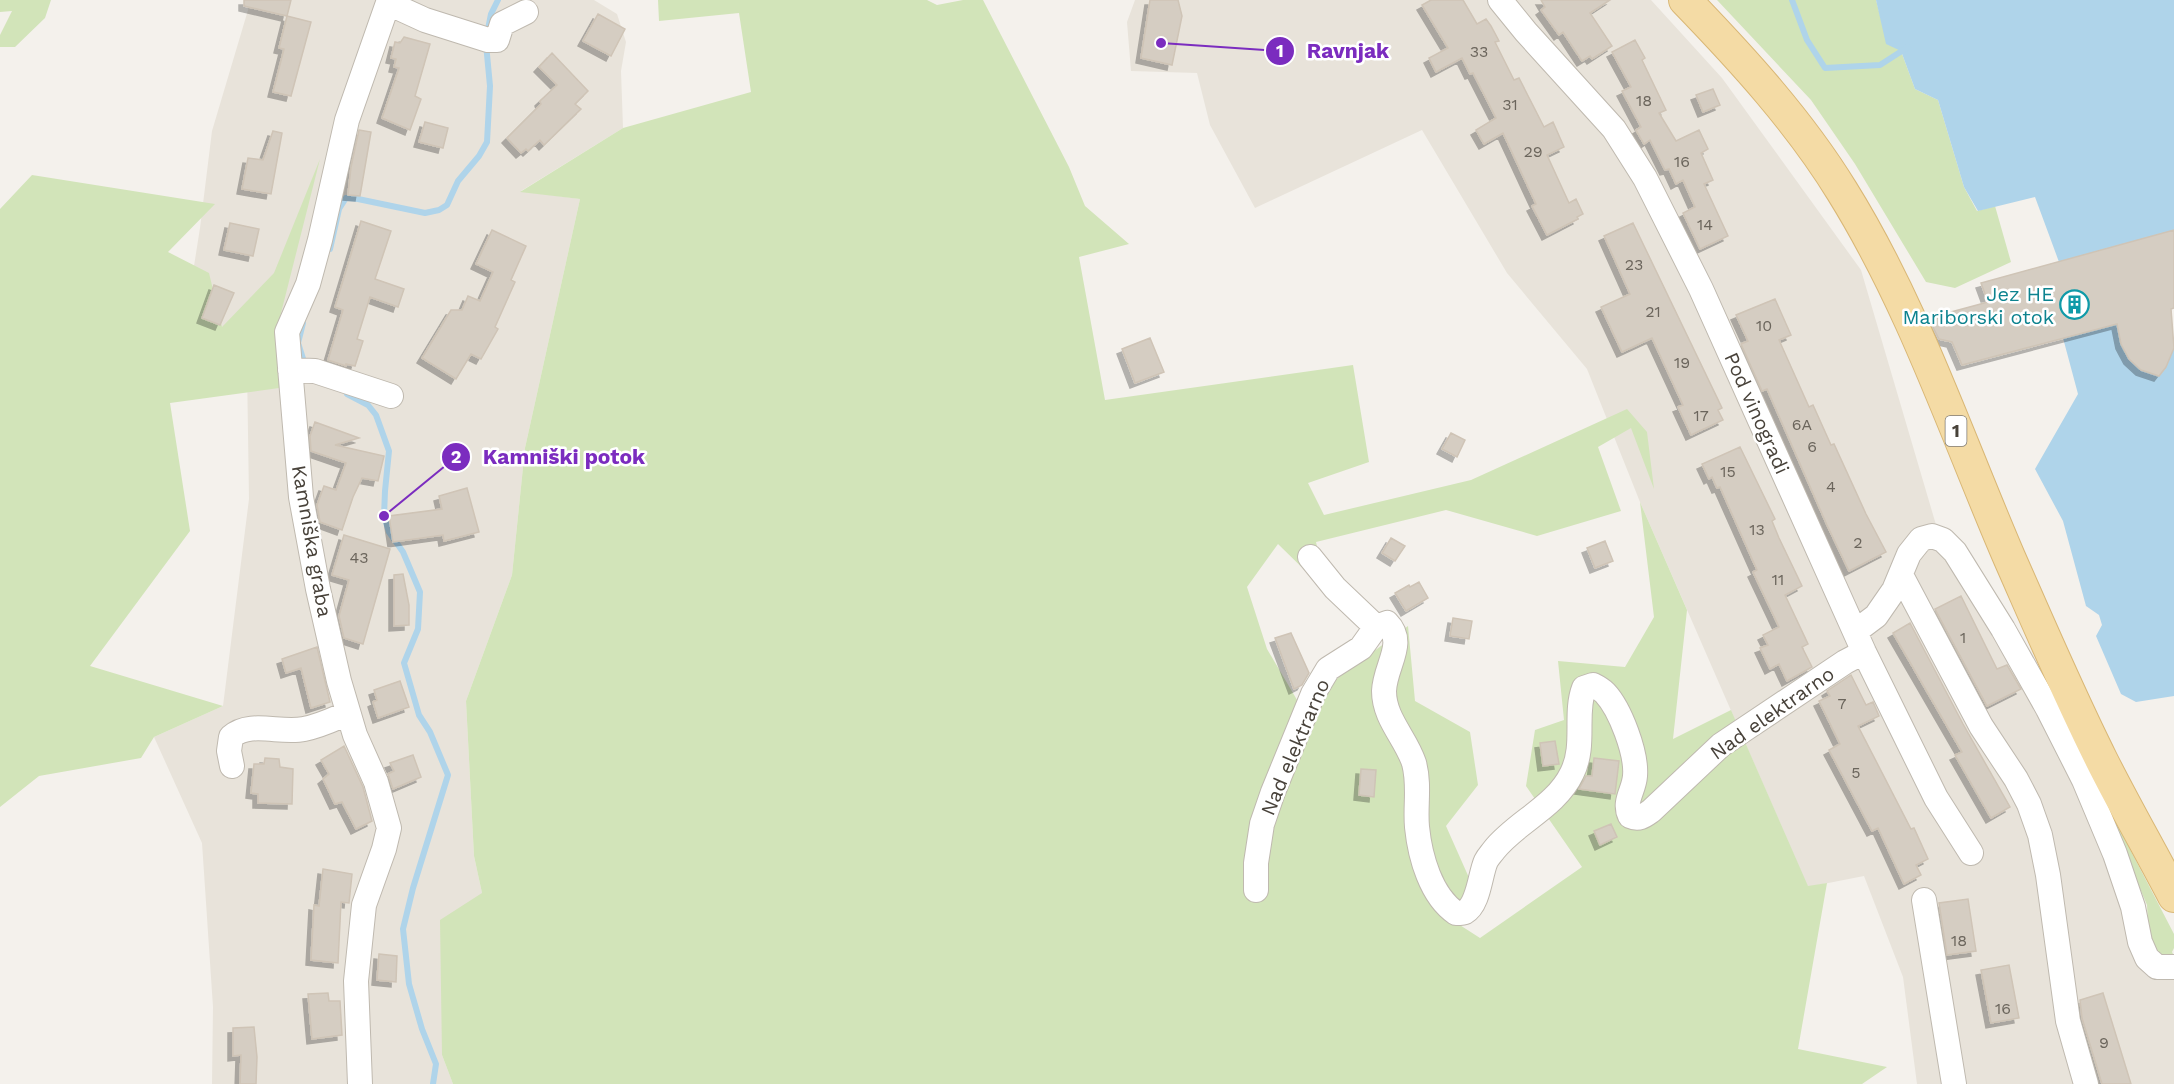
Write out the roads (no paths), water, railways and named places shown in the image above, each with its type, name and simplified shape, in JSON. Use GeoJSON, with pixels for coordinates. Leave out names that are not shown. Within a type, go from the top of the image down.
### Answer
{"type":"FeatureCollection","features":[{"type":"Feature","properties":{"kind":"main road","name":"1"},"geometry":{"type":"LineString","coordinates":[[1685,0],[1754,74],[1795,123],[1841,188],[1877,251],[1911,321],[2010,558],[2101,758],[2174,896]]}},
{"type":"Feature","properties":{"kind":"street","name":"Pod vinogradi"},"geometry":{"type":"LineString","coordinates":[[1500,0],[1614,129],[1645,178],[1701,289],[1860,641],[1936,798],[1971,853]]}},
{"type":"Feature","properties":{"kind":"street"},"geometry":{"type":"LineString","coordinates":[[389,2],[425,20],[483,39],[497,40],[502,24],[526,12]]}},
{"type":"Feature","properties":{"kind":"street","name":"Kamniška graba"},"geometry":{"type":"LineString","coordinates":[[360,1084],[356,981],[364,905],[389,828],[376,782],[348,713],[321,600],[302,497],[301,370],[287,332],[308,284],[321,240],[347,120],[389,2]]}},
{"type":"Feature","properties":{"kind":"street"},"geometry":{"type":"LineString","coordinates":[[301,370],[391,396]]}},
{"type":"Feature","properties":{"kind":"street","name":"Nad elektrarno"},"geometry":{"type":"LineString","coordinates":[[1256,890],[1256,863],[1262,824],[1313,694],[1328,669],[1360,648],[1376,627],[1387,623],[1395,631],[1397,641],[1388,665],[1384,692],[1390,720],[1414,763],[1418,793],[1417,827],[1422,854],[1433,885],[1446,906],[1456,913],[1466,912],[1474,903],[1486,860],[1501,841],[1555,796],[1572,775],[1581,735],[1581,696],[1584,688],[1593,685],[1605,693],[1625,727],[1634,753],[1635,777],[1626,808],[1630,816],[1636,819],[1642,818],[1721,745],[1845,662],[1902,575],[1909,554],[1921,539],[1932,536],[1943,540],[1955,552],[2003,629],[2048,709],[2084,780],[2115,854],[2133,907],[2140,942],[2147,958],[2157,967],[2174,967]]}},
{"type":"Feature","properties":{"kind":"street","name":"Nad elektrarno"},"geometry":{"type":"LineString","coordinates":[[1310,557],[1335,588],[1376,627]]}},
{"type":"Feature","properties":{"kind":"street"},"geometry":{"type":"LineString","coordinates":[[1902,575],[1981,726],[2016,779],[2033,814],[2048,875],[2068,1021],[2085,1084]]}},
{"type":"Feature","properties":{"kind":"street"},"geometry":{"type":"LineString","coordinates":[[232,766],[229,752],[231,737],[239,730],[248,728],[280,731],[302,730],[348,713]]}},
{"type":"Feature","properties":{"kind":"street"},"geometry":{"type":"LineString","coordinates":[[1924,900],[1954,1084]]}},
{"type":"Feature","properties":{"kind":"water"},"geometry":{"type":"Polygon","coordinates":[[[1876,0],[2174,0],[2174,230],[2059,262],[2035,197],[1978,211],[1964,187],[1938,100],[1915,89],[1901,51],[1886,44],[1876,0]]]}},
{"type":"Feature","properties":{"kind":"water"},"geometry":{"type":"Polygon","coordinates":[[[2117,324],[2124,350],[2141,370],[2166,367],[2174,348],[2174,696],[2136,702],[2121,694],[2096,636],[2102,625],[2099,615],[2086,606],[2063,521],[2035,469],[2078,394],[2063,338],[2117,324]]]}},
{"type":"Feature","properties":{"kind":"waterway"},"geometry":{"type":"LineString","coordinates":[[487,34],[491,14],[498,0]]}},
{"type":"Feature","properties":{"kind":"waterway"},"geometry":{"type":"LineString","coordinates":[[1792,0],[1807,40],[1825,68],[1880,65],[1908,47]]}},
{"type":"Feature","properties":{"kind":"waterway"},"geometry":{"type":"LineString","coordinates":[[330,249],[339,209],[346,198],[425,213],[439,210],[447,205],[458,181],[479,156],[487,142],[490,86],[486,44]]}},
{"type":"Feature","properties":{"kind":"waterway"},"geometry":{"type":"LineString","coordinates":[[303,323],[298,343],[305,365]]}},
{"type":"Feature","properties":{"kind":"waterway"},"geometry":{"type":"LineString","coordinates":[[347,394],[368,405],[376,415],[389,451],[384,516],[389,532],[403,552],[420,592],[418,629],[404,663],[419,715],[430,732],[448,775],[413,888],[403,929],[409,984],[422,1029],[436,1064],[433,1084]]}},
{"type":"Feature","properties":{"kind":"place","name":"Ravnjak"},"geometry":{"type":"Point","coordinates":[1161,43]}},
{"type":"Feature","properties":{"kind":"place","name":"Jez HE Mariborski otok"},"geometry":{"type":"Point","coordinates":[2075,305]}},
{"type":"Feature","properties":{"kind":"place","name":"Kamniški potok"},"geometry":{"type":"Point","coordinates":[384,516]}}]}
